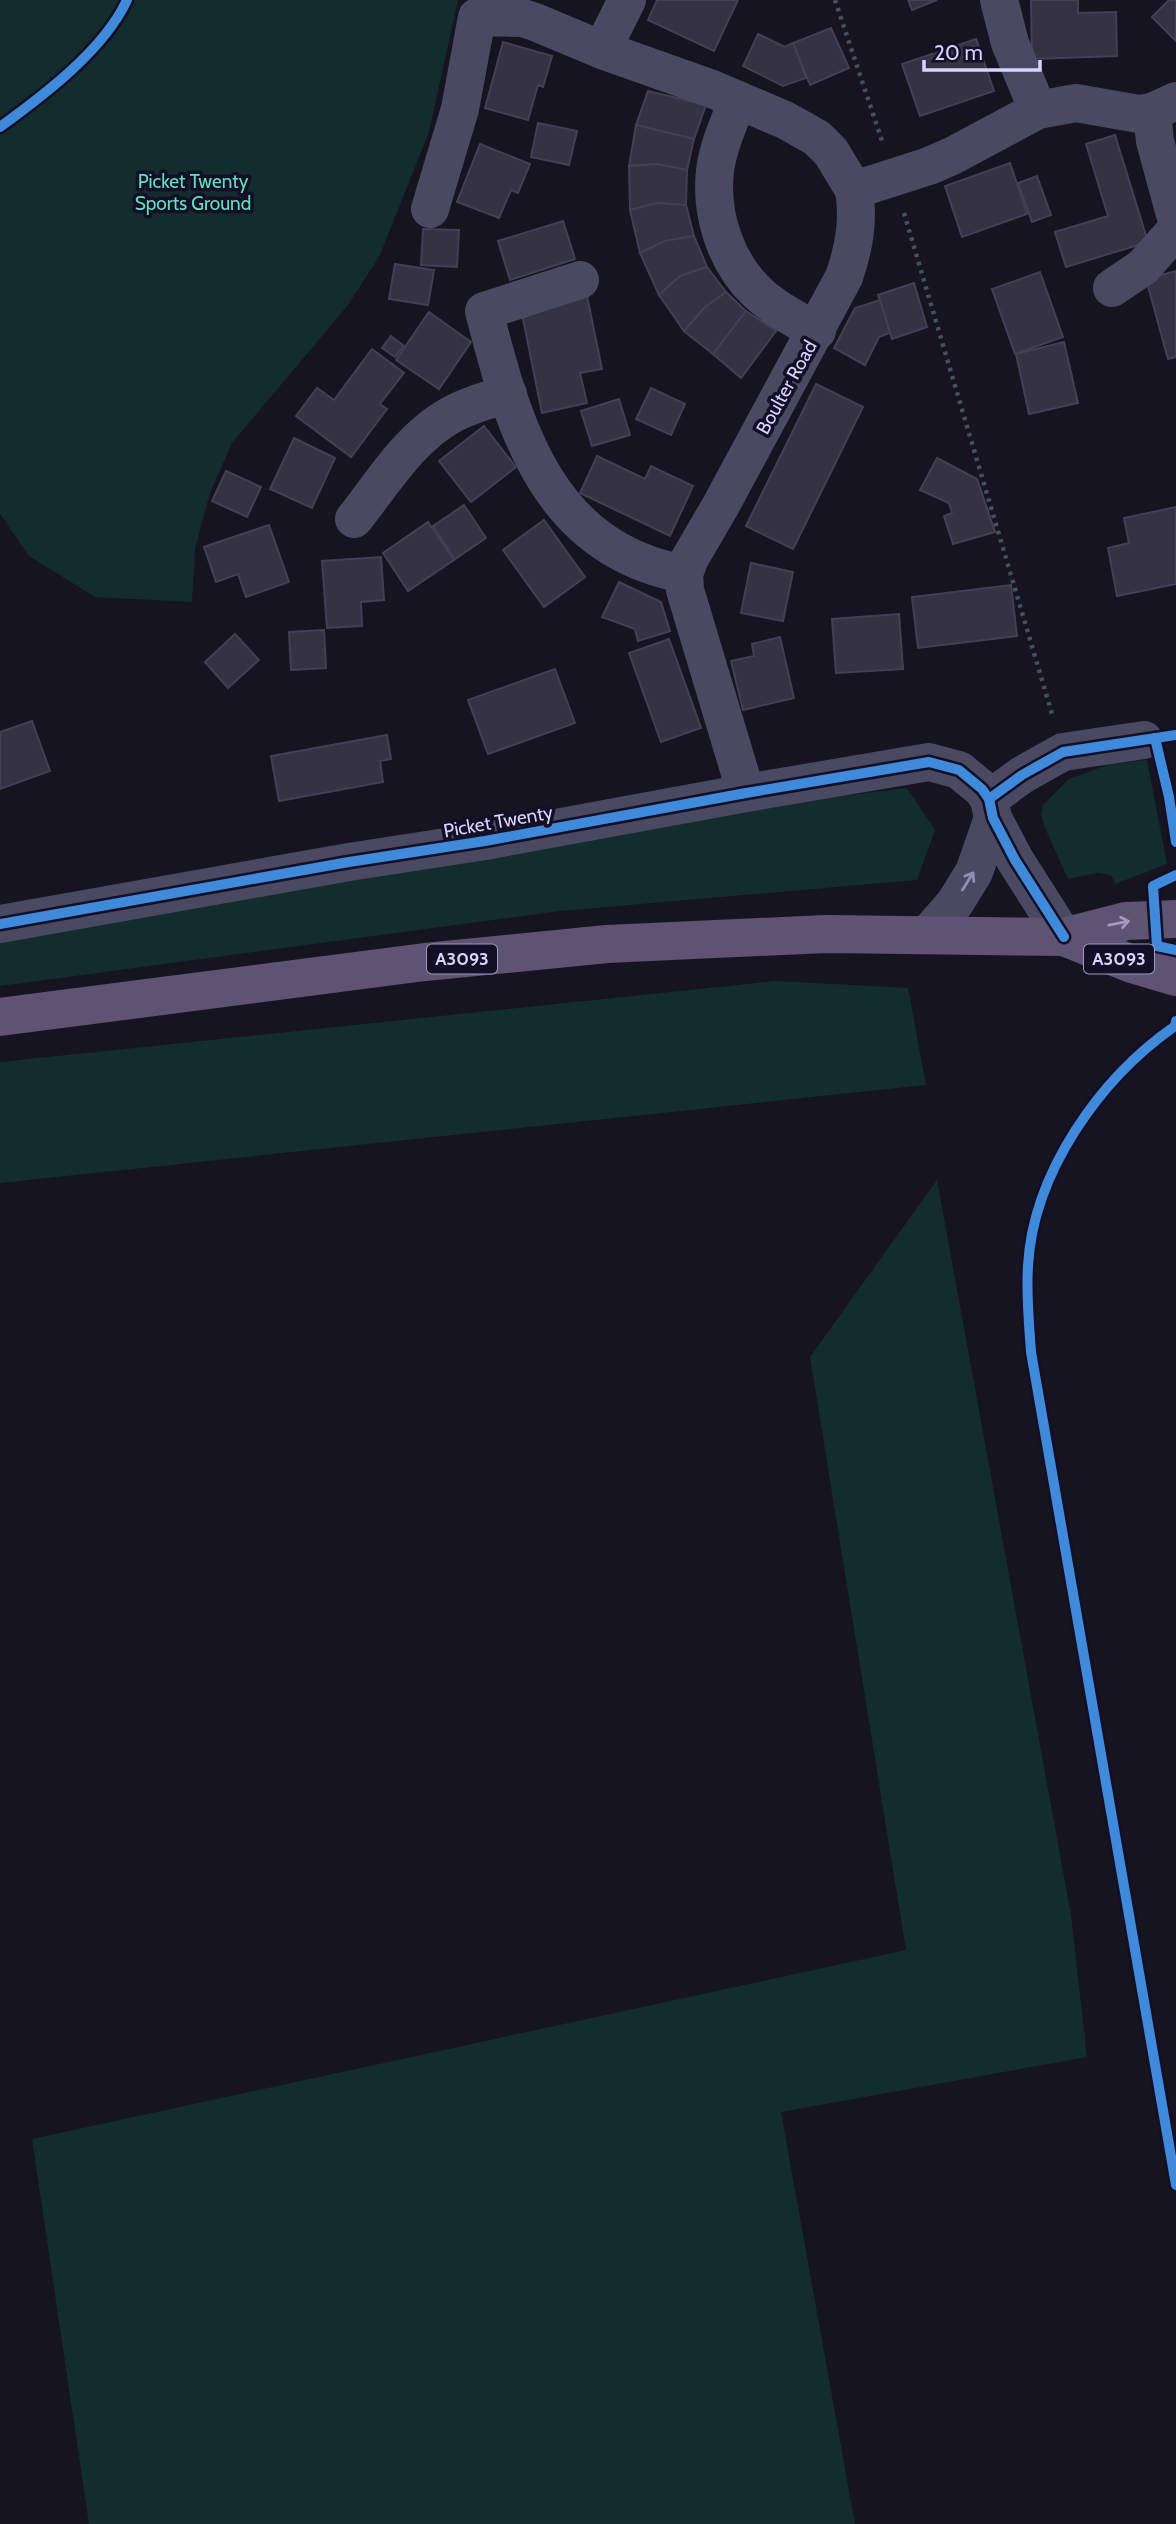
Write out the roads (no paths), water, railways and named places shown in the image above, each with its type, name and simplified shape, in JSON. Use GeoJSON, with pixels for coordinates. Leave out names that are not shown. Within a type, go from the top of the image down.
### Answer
{"type":"FeatureCollection","features":[{"type":"Feature","properties":{"kind":"main road","name":"A3093"},"geometry":{"type":"LineString","coordinates":[[0,1017],[411,964],[607,944],[745,936],[1064,937],[1126,921],[1176,919]]}},
{"type":"Feature","properties":{"kind":"main road","name":"A3093"},"geometry":{"type":"LineString","coordinates":[[1064,937],[1132,964],[1176,977]]}},
{"type":"Feature","properties":{"kind":"street"},"geometry":{"type":"LineString","coordinates":[[602,50],[627,0]]}},
{"type":"Feature","properties":{"kind":"street"},"geometry":{"type":"LineString","coordinates":[[999,0],[1010,43],[1038,110]]}},
{"type":"Feature","properties":{"kind":"street","name":"Boulter Road"},"geometry":{"type":"LineString","coordinates":[[430,209],[460,109],[478,8],[535,22],[602,50],[738,100],[785,120],[817,138],[831,152],[854,190],[857,209],[850,259],[844,277],[817,331],[689,560],[684,574]]}},
{"type":"Feature","properties":{"kind":"street"},"geometry":{"type":"LineString","coordinates":[[738,100],[715,171],[715,209],[720,227],[732,257],[749,283],[773,305],[817,331]]}},
{"type":"Feature","properties":{"kind":"street"},"geometry":{"type":"LineString","coordinates":[[854,190],[952,156],[1038,110],[1076,103],[1139,114],[1164,107]]}},
{"type":"Feature","properties":{"kind":"street"},"geometry":{"type":"LineString","coordinates":[[1164,107],[1155,141],[1176,218]]}},
{"type":"Feature","properties":{"kind":"street"},"geometry":{"type":"LineString","coordinates":[[1112,288],[1143,267],[1176,230]]}},
{"type":"Feature","properties":{"kind":"street"},"geometry":{"type":"LineString","coordinates":[[580,281],[484,311],[508,394],[525,439],[547,484],[562,506],[593,536],[623,555],[684,574],[688,602],[746,793]]}},
{"type":"Feature","properties":{"kind":"street"},"geometry":{"type":"LineString","coordinates":[[354,519],[429,430],[448,416],[479,402],[508,394]]}},
{"type":"Feature","properties":{"kind":"street"},"geometry":{"type":"LineString","coordinates":[[927,935],[955,903],[974,872],[991,809],[1022,775],[1063,752],[1144,740]]}},
{"type":"Feature","properties":{"kind":"street","name":"Picket Twenty"},"geometry":{"type":"LineString","coordinates":[[0,924],[929,762],[960,770],[982,789],[1015,860],[1064,937]]}},
{"type":"Feature","properties":{"kind":"park label","name":"Picket Twenty Sports Ground"},"geometry":{"type":"Point","coordinates":[193,192]}}]}
